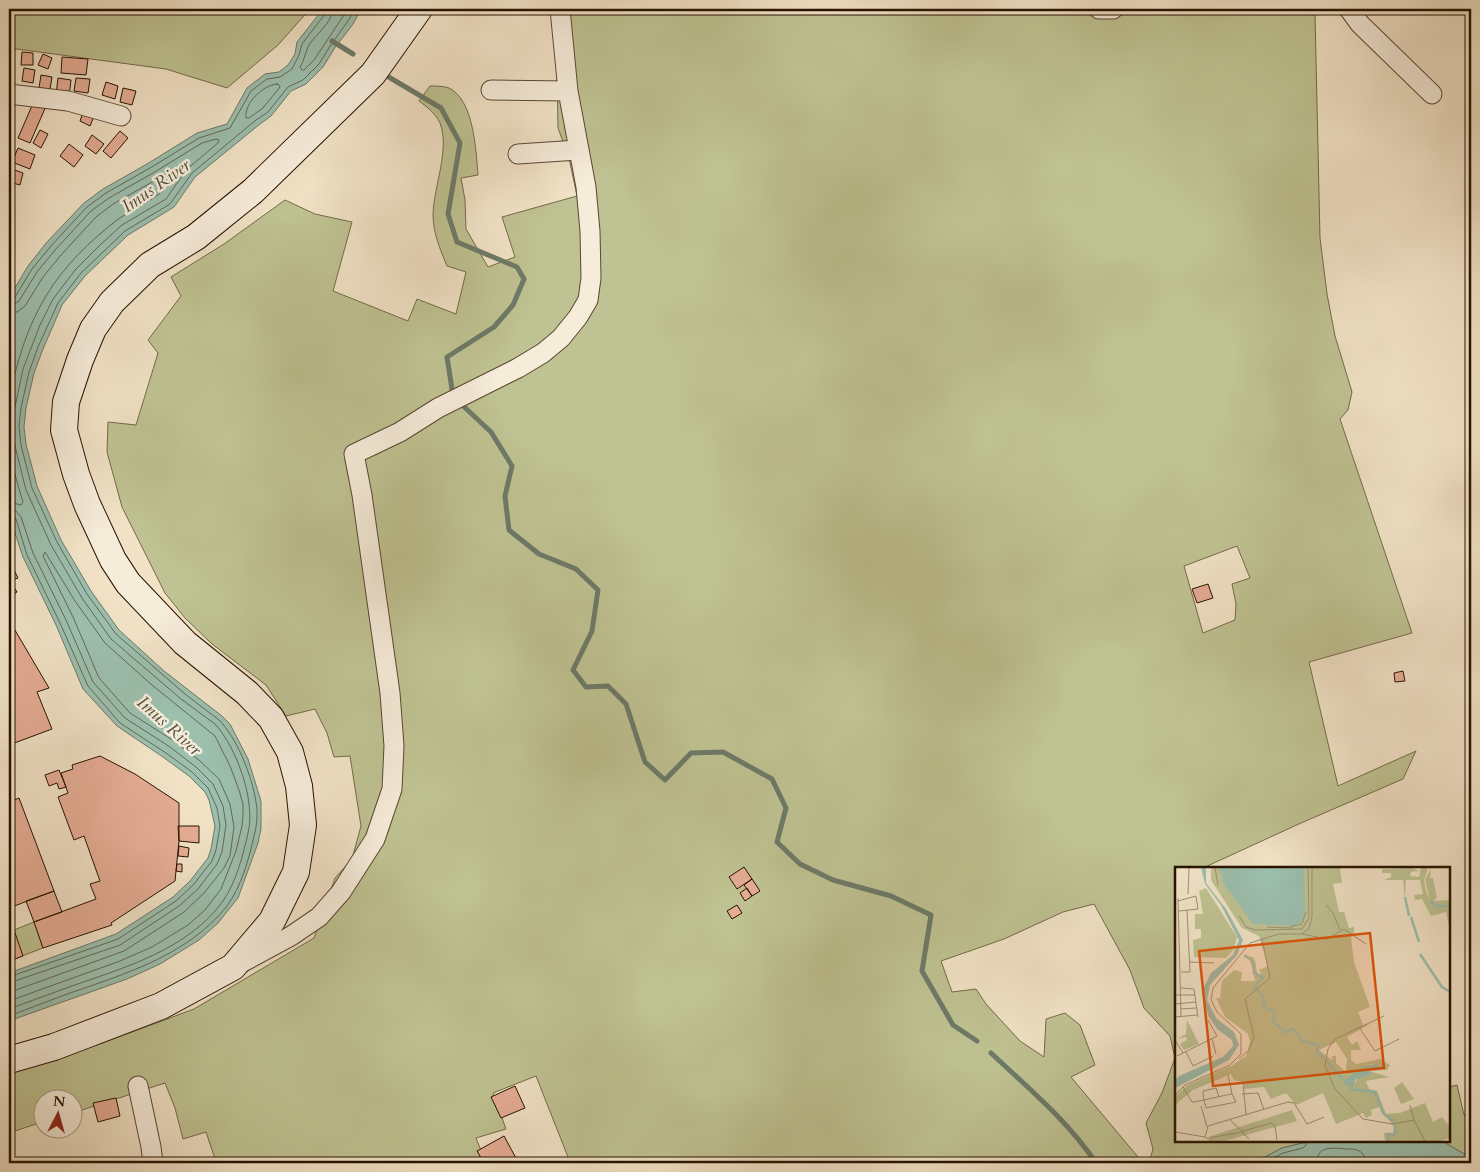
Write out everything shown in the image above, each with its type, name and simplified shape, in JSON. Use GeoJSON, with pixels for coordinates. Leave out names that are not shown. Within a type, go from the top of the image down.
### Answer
{"type":"FeatureCollection","features":[{"type":"Feature","properties":{"kind":"main road"},"geometry":{"type":"LineString","coordinates":[[9,1060],[54,1047],[161,1006],[233,967],[272,922],[296,872],[303,825],[299,786],[290,752],[271,718],[247,693],[185,643],[128,583],[113,560],[87,504],[76,474],[64,430],[66,402],[93,329],[112,302],[150,265],[196,236],[253,191],[373,74],[419,9]]}},
{"type":"Feature","properties":{"kind":"street"},"geometry":{"type":"LineString","coordinates":[[233,967],[291,936],[319,917],[341,892],[374,839],[392,789],[394,746],[386,663],[362,495],[354,454],[400,432],[438,408],[518,368],[542,353],[561,338],[578,317],[588,300],[591,278],[590,231],[586,186],[568,91],[560,9]]}},
{"type":"Feature","properties":{"kind":"street"},"geometry":{"type":"LineString","coordinates":[[1099,9],[1113,9]]}},
{"type":"Feature","properties":{"kind":"street"},"geometry":{"type":"LineString","coordinates":[[1350,9],[1360,24],[1432,94]]}},
{"type":"Feature","properties":{"kind":"street"},"geometry":{"type":"LineString","coordinates":[[491,90],[568,91]]}},
{"type":"Feature","properties":{"kind":"street"},"geometry":{"type":"LineString","coordinates":[[9,94],[68,101],[121,116]]}},
{"type":"Feature","properties":{"kind":"street"},"geometry":{"type":"LineString","coordinates":[[518,154],[578,150]]}},
{"type":"Feature","properties":{"kind":"street"},"geometry":{"type":"LineString","coordinates":[[138,1086],[153,1163]]}},
{"type":"Feature","properties":{"kind":"shaded area"},"geometry":{"type":"Polygon","coordinates":[[[9,9],[310,9],[278,45],[227,88],[166,69],[9,48],[9,9]]]}},
{"type":"Feature","properties":{"kind":"shaded area"},"geometry":{"type":"Polygon","coordinates":[[[552,9],[1344,9],[1343,14],[1315,14],[1320,238],[1327,294],[1335,336],[1352,392],[1348,410],[1340,419],[1412,633],[1309,662],[1338,786],[1416,751],[1403,779],[1205,867],[1175,867],[1175,1058],[1170,1036],[1144,1008],[1130,970],[1094,904],[1063,912],[1004,939],[941,961],[952,992],[976,989],[986,1004],[1020,1041],[1044,1057],[1046,1019],[1065,1013],[1080,1025],[1095,1065],[1071,1077],[1143,1163],[551,1163],[568,1157],[536,1076],[493,1093],[506,1129],[476,1138],[486,1163],[249,1163],[215,1159],[206,1132],[183,1139],[175,1108],[165,1083],[82,1110],[82,1090],[32,1090],[32,1125],[9,1133],[9,1070],[100,1044],[194,1009],[314,938],[335,878],[352,859],[361,826],[350,756],[334,757],[327,733],[315,709],[286,716],[266,685],[212,644],[185,618],[165,593],[122,507],[107,452],[108,422],[136,425],[158,353],[148,340],[181,296],[171,277],[224,244],[285,200],[315,214],[352,222],[333,291],[408,321],[417,299],[456,314],[466,272],[447,266],[437,241],[433,221],[442,156],[443,133],[436,116],[419,101],[430,86],[447,87],[457,94],[469,114],[475,140],[478,175],[461,178],[465,200],[466,229],[488,267],[515,257],[502,217],[577,196],[569,158],[558,128],[557,67],[552,9]],[[1237,546],[1184,566],[1203,633],[1235,620],[1236,604],[1232,584],[1250,578],[1237,546]]]}},
{"type":"Feature","properties":{"kind":"shaded area"},"geometry":{"type":"Polygon","coordinates":[[[34,922],[43,948],[9,961],[9,932],[34,922]]]}},
{"type":"Feature","properties":{"kind":"shaded area"},"geometry":{"type":"Polygon","coordinates":[[[1175,1058],[1175,1142],[1307,1142],[1282,1148],[1254,1163],[1149,1163],[1153,1149],[1146,1123],[1162,1093],[1175,1058]]]}},
{"type":"Feature","properties":{"kind":"shaded area"},"geometry":{"type":"Polygon","coordinates":[[[1457,1085],[1464,1115],[1471,1114],[1471,1158],[1444,1142],[1450,1142],[1450,1087],[1457,1085]]]}},
{"type":"Feature","properties":{"kind":"shaded area"},"geometry":{"type":"Polygon","coordinates":[[[1327,1159],[1376,1163],[1329,1163],[1327,1159]]]}},
{"type":"Feature","properties":{"kind":"water","name":"Imus River"},"geometry":{"type":"Polygon","coordinates":[[[323,9],[361,9],[353,24],[323,67],[306,84],[291,91],[271,116],[195,177],[174,207],[128,235],[85,276],[62,305],[34,373],[24,427],[26,444],[37,486],[61,540],[91,591],[119,630],[164,671],[230,724],[248,759],[261,801],[261,829],[258,843],[238,898],[218,923],[199,940],[160,964],[127,979],[9,1021],[9,973],[116,934],[173,897],[190,881],[208,858],[215,826],[209,800],[205,792],[189,776],[117,726],[83,689],[56,625],[23,557],[9,515],[9,298],[28,266],[47,242],[84,203],[103,189],[197,133],[227,124],[247,88],[265,74],[279,72],[288,65],[295,54],[297,42],[323,9]]]}},
{"type":"Feature","properties":{"kind":"water"},"geometry":{"type":"Polygon","coordinates":[[[1307,1142],[1444,1142],[1471,1158],[1471,1163],[1376,1163],[1327,1159],[1329,1163],[1254,1163],[1282,1148],[1307,1142]]]}},
{"type":"Feature","properties":{"kind":"building"},"geometry":{"type":"Polygon","coordinates":[[[9,50],[14,50],[14,61],[9,60],[9,50]]]}},
{"type":"Feature","properties":{"kind":"building"},"geometry":{"type":"Polygon","coordinates":[[[22,52],[33,53],[33,65],[21,65],[22,52]]]}},
{"type":"Feature","properties":{"kind":"building"},"geometry":{"type":"Polygon","coordinates":[[[43,54],[52,58],[48,69],[38,65],[43,54]]]}},
{"type":"Feature","properties":{"kind":"building"},"geometry":{"type":"Polygon","coordinates":[[[62,57],[88,59],[86,75],[61,73],[62,57]]]}},
{"type":"Feature","properties":{"kind":"building"},"geometry":{"type":"Polygon","coordinates":[[[24,68],[35,70],[33,83],[22,81],[24,68]]]}},
{"type":"Feature","properties":{"kind":"building"},"geometry":{"type":"Polygon","coordinates":[[[41,75],[52,77],[50,89],[39,88],[41,75]]]}},
{"type":"Feature","properties":{"kind":"building"},"geometry":{"type":"Polygon","coordinates":[[[58,78],[71,80],[69,97],[56,95],[58,78]]]}},
{"type":"Feature","properties":{"kind":"building"},"geometry":{"type":"Polygon","coordinates":[[[76,78],[90,79],[88,93],[74,91],[76,78]]]}},
{"type":"Feature","properties":{"kind":"building"},"geometry":{"type":"Polygon","coordinates":[[[106,82],[118,86],[115,99],[102,95],[106,82]]]}},
{"type":"Feature","properties":{"kind":"building"},"geometry":{"type":"Polygon","coordinates":[[[123,88],[136,91],[132,105],[120,102],[123,88]]]}},
{"type":"Feature","properties":{"kind":"building"},"geometry":{"type":"Polygon","coordinates":[[[34,101],[46,106],[30,143],[18,138],[34,101]]]}},
{"type":"Feature","properties":{"kind":"building"},"geometry":{"type":"Polygon","coordinates":[[[84,110],[95,114],[90,126],[80,121],[84,110]]]}},
{"type":"Feature","properties":{"kind":"building"},"geometry":{"type":"Polygon","coordinates":[[[40,130],[48,134],[41,148],[33,143],[40,130]]]}},
{"type":"Feature","properties":{"kind":"building"},"geometry":{"type":"Polygon","coordinates":[[[120,131],[128,138],[111,158],[103,151],[120,131]]]}},
{"type":"Feature","properties":{"kind":"building"},"geometry":{"type":"Polygon","coordinates":[[[92,135],[104,144],[96,154],[85,146],[92,135]]]}},
{"type":"Feature","properties":{"kind":"building"},"geometry":{"type":"Polygon","coordinates":[[[69,144],[83,155],[74,167],[60,156],[69,144]]]}},
{"type":"Feature","properties":{"kind":"building"},"geometry":{"type":"Polygon","coordinates":[[[18,148],[35,155],[30,169],[12,162],[18,148]]]}},
{"type":"Feature","properties":{"kind":"building"},"geometry":{"type":"Polygon","coordinates":[[[9,168],[23,173],[20,185],[9,182],[9,168]]]}},
{"type":"Feature","properties":{"kind":"building"},"geometry":{"type":"Polygon","coordinates":[[[9,570],[14,570],[18,578],[9,581],[9,570]]]}},
{"type":"Feature","properties":{"kind":"building"},"geometry":{"type":"Polygon","coordinates":[[[9,581],[17,592],[9,597],[9,581]]]}},
{"type":"Feature","properties":{"kind":"building"},"geometry":{"type":"Polygon","coordinates":[[[1208,584],[1213,598],[1197,603],[1192,589],[1208,584]]]}},
{"type":"Feature","properties":{"kind":"building"},"geometry":{"type":"Polygon","coordinates":[[[9,620],[49,688],[37,692],[52,729],[9,745],[9,620]]]}},
{"type":"Feature","properties":{"kind":"building"},"geometry":{"type":"Polygon","coordinates":[[[1403,671],[1405,681],[1395,682],[1394,673],[1403,671]]]}},
{"type":"Feature","properties":{"kind":"building"},"geometry":{"type":"Polygon","coordinates":[[[100,756],[135,774],[179,803],[179,841],[175,881],[111,923],[112,925],[43,948],[34,922],[96,899],[90,884],[100,881],[84,836],[74,840],[58,797],[68,793],[61,773],[73,769],[72,765],[100,756]]]}},
{"type":"Feature","properties":{"kind":"building"},"geometry":{"type":"Polygon","coordinates":[[[59,770],[66,787],[59,789],[57,783],[49,786],[45,775],[59,770]]]}},
{"type":"Feature","properties":{"kind":"building"},"geometry":{"type":"Polygon","coordinates":[[[19,798],[54,891],[9,908],[9,802],[19,798]]]}},
{"type":"Feature","properties":{"kind":"building"},"geometry":{"type":"Polygon","coordinates":[[[178,826],[199,826],[199,843],[179,841],[178,826]]]}},
{"type":"Feature","properties":{"kind":"building"},"geometry":{"type":"Polygon","coordinates":[[[179,846],[189,848],[188,857],[178,856],[179,846]]]}},
{"type":"Feature","properties":{"kind":"building"},"geometry":{"type":"Polygon","coordinates":[[[177,864],[182,864],[182,872],[176,871],[177,864]]]}},
{"type":"Feature","properties":{"kind":"building"},"geometry":{"type":"Polygon","coordinates":[[[744,867],[752,879],[737,889],[729,877],[744,867]]]}},
{"type":"Feature","properties":{"kind":"building"},"geometry":{"type":"Polygon","coordinates":[[[752,879],[760,891],[752,896],[744,885],[752,879]]]}},
{"type":"Feature","properties":{"kind":"building"},"geometry":{"type":"Polygon","coordinates":[[[747,888],[752,896],[745,901],[740,893],[747,888]]]}},
{"type":"Feature","properties":{"kind":"building"},"geometry":{"type":"Polygon","coordinates":[[[54,891],[62,912],[34,922],[26,901],[54,891]]]}},
{"type":"Feature","properties":{"kind":"building"},"geometry":{"type":"Polygon","coordinates":[[[737,905],[742,913],[732,919],[727,911],[737,905]]]}},
{"type":"Feature","properties":{"kind":"building"},"geometry":{"type":"Polygon","coordinates":[[[14,930],[23,956],[9,961],[9,932],[14,930]]]}},
{"type":"Feature","properties":{"kind":"building"},"geometry":{"type":"Polygon","coordinates":[[[515,1086],[525,1108],[501,1118],[491,1097],[515,1086]]]}},
{"type":"Feature","properties":{"kind":"building"},"geometry":{"type":"Polygon","coordinates":[[[116,1098],[120,1116],[98,1122],[93,1103],[116,1098]]]}},
{"type":"Feature","properties":{"kind":"building"},"geometry":{"type":"Polygon","coordinates":[[[504,1136],[517,1160],[511,1163],[484,1163],[477,1151],[504,1136]]]}},
{"type":"Feature","properties":{"kind":"waterway"},"geometry":{"type":"LineString","coordinates":[[332,41],[353,54]]}},
{"type":"Feature","properties":{"kind":"waterway"},"geometry":{"type":"LineString","coordinates":[[387,76],[441,108],[460,143],[448,214],[457,242],[517,267],[524,279],[513,305],[494,327],[447,357],[453,396]]}},
{"type":"Feature","properties":{"kind":"waterway"},"geometry":{"type":"LineString","coordinates":[[459,402],[491,432],[512,466],[505,496],[509,530],[539,554],[576,569],[598,590],[592,631],[573,670],[586,687],[608,686],[626,704],[645,762],[665,780],[691,753],[723,752],[772,779],[786,808],[777,842],[800,864],[833,880],[891,896],[931,915],[922,971],[953,1025],[977,1041]]}},
{"type":"Feature","properties":{"kind":"waterway"},"geometry":{"type":"LineString","coordinates":[[991,1053],[1060,1119],[1096,1163]]}}]}
